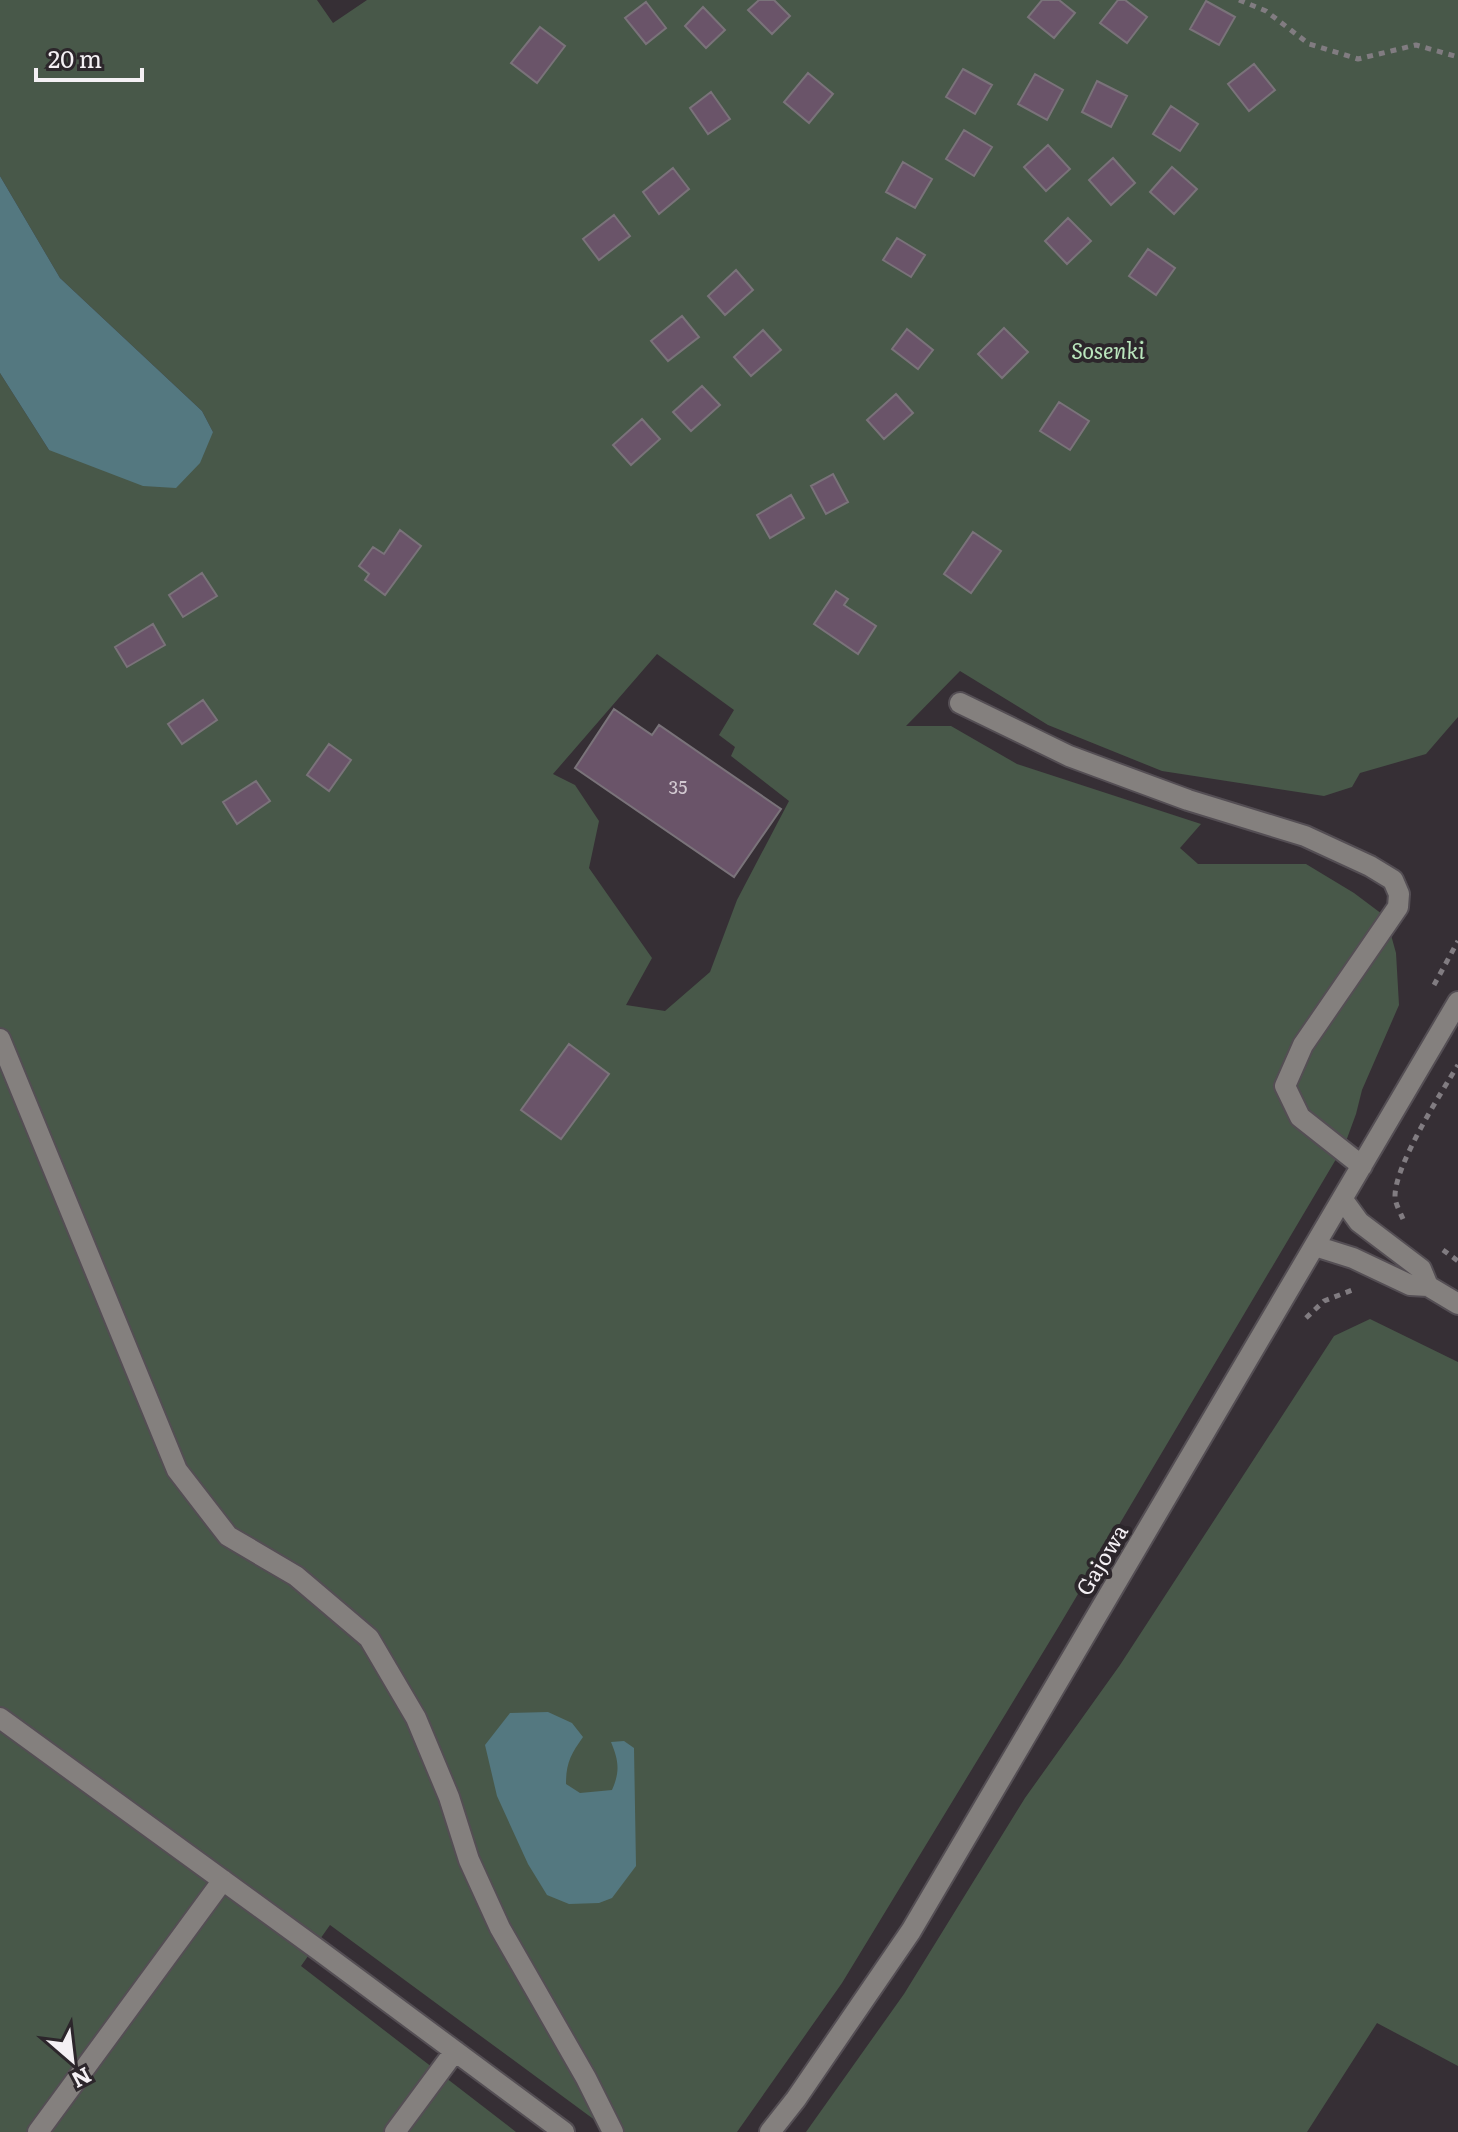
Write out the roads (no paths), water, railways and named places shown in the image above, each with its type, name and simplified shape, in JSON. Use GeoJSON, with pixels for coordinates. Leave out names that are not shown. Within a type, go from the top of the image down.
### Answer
{"type":"FeatureCollection","features":[{"type":"Feature","properties":{"kind":"street"},"geometry":{"type":"LineString","coordinates":[[960,703],[1069,756],[1188,800],[1305,836],[1393,880],[1399,894],[1398,907],[1303,1045],[1285,1086],[1300,1117],[1362,1166]]}},
{"type":"Feature","properties":{"kind":"street","name":"Gajowa"},"geometry":{"type":"LineString","coordinates":[[770,2132],[911,1931],[1458,1002]]}},
{"type":"Feature","properties":{"kind":"street"},"geometry":{"type":"LineString","coordinates":[[0,1039],[177,1470],[228,1536],[296,1576],[369,1638],[416,1718],[449,1797],[469,1860],[500,1928],[586,2078],[613,2132]]}},
{"type":"Feature","properties":{"kind":"street"},"geometry":{"type":"LineString","coordinates":[[1343,1200],[1359,1222],[1421,1269],[1428,1286]]}},
{"type":"Feature","properties":{"kind":"street"},"geometry":{"type":"LineString","coordinates":[[1315,1246],[1338,1252],[1410,1285],[1428,1286],[1458,1304]]}},
{"type":"Feature","properties":{"kind":"street"},"geometry":{"type":"LineString","coordinates":[[0,1718],[564,2132]]}},
{"type":"Feature","properties":{"kind":"street"},"geometry":{"type":"LineString","coordinates":[[38,2132],[223,1880]]}},
{"type":"Feature","properties":{"kind":"street"},"geometry":{"type":"LineString","coordinates":[[395,2132],[455,2051]]}},
{"type":"Feature","properties":{"kind":"water"},"geometry":{"type":"Polygon","coordinates":[[[0,176],[60,278],[202,411],[213,432],[200,463],[176,488],[143,486],[49,450],[0,373],[0,176]]]}},
{"type":"Feature","properties":{"kind":"water"},"geometry":{"type":"Polygon","coordinates":[[[548,1712],[572,1723],[583,1737],[570,1759],[566,1777],[566,1784],[580,1793],[612,1790],[618,1766],[611,1742],[624,1741],[634,1748],[636,1866],[612,1898],[599,1903],[569,1904],[547,1895],[528,1864],[497,1796],[485,1745],[510,1713],[548,1712]]]}},
{"type":"Feature","properties":{"kind":"park label","name":"Sosenki"},"geometry":{"type":"Point","coordinates":[1108,351]}}]}
